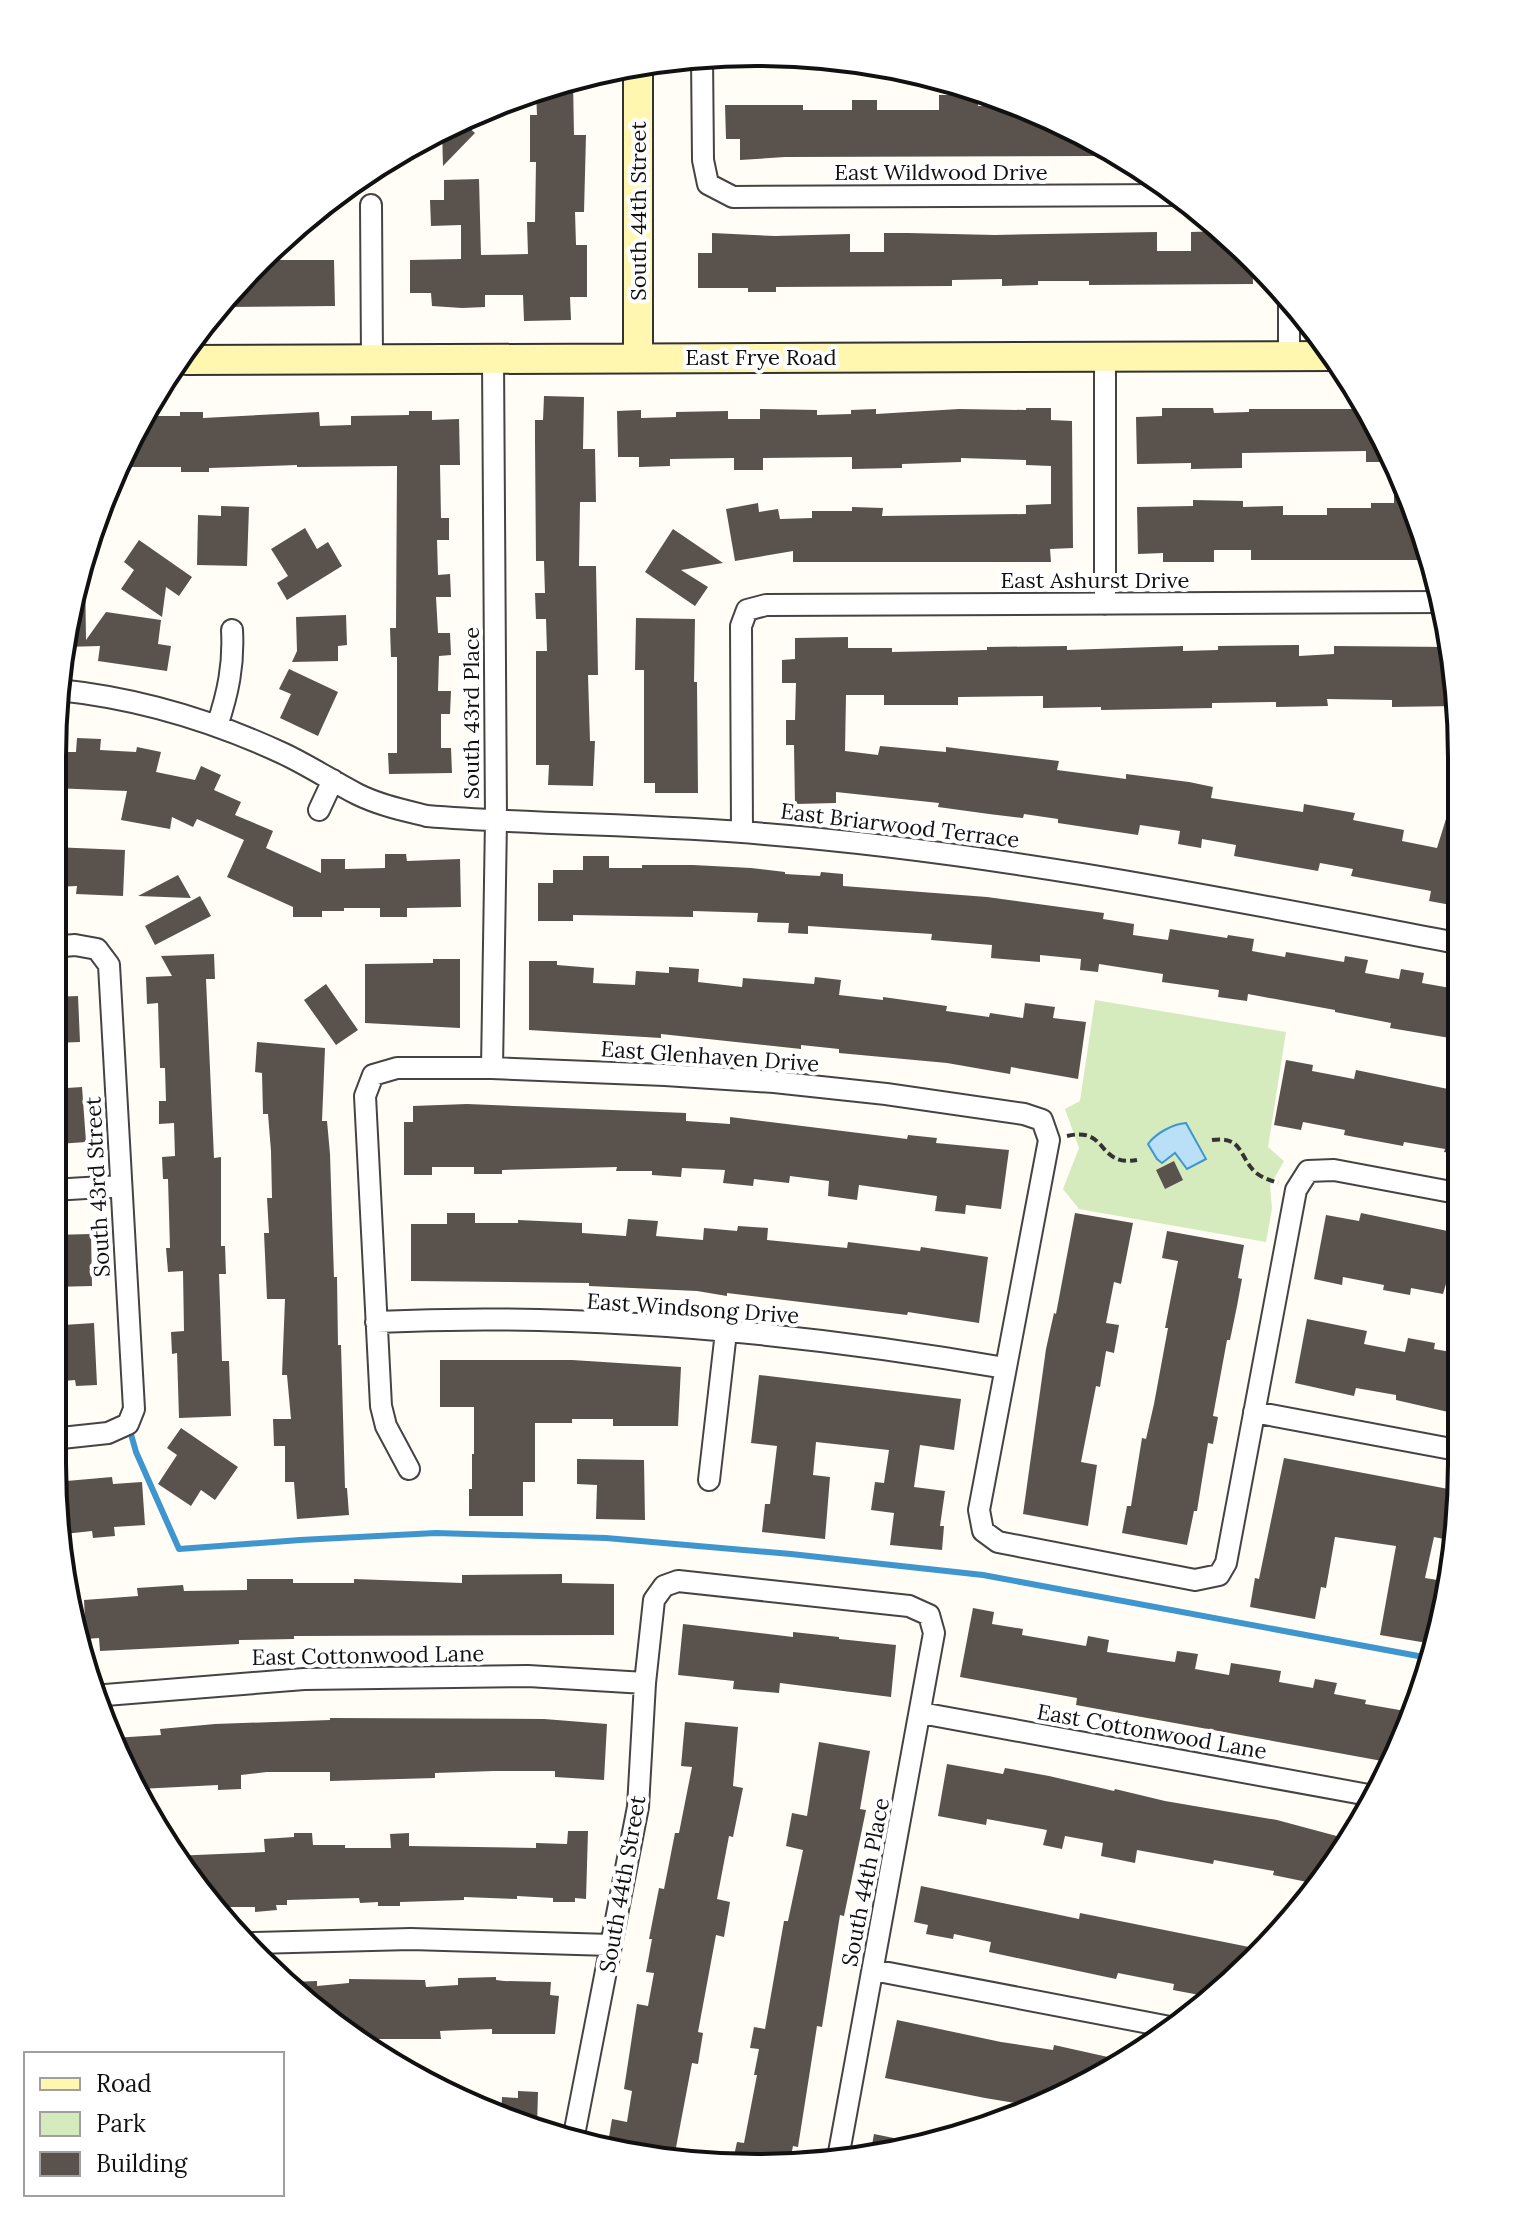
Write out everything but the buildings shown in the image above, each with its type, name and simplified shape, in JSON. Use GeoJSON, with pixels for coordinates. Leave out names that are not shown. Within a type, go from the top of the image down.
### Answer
{"type":"FeatureCollection","features":[{"type":"Feature","properties":{"kind":"street","name":"East Wildwood Drive"},"geometry":{"type":"LineString","coordinates":[[702,68],[703,160],[708,184],[733,197],[1159,195]]}},
{"type":"Feature","properties":{"kind":"street","name":"South 44th Street"},"geometry":{"type":"LineString","coordinates":[[638,77],[638,358]]}},
{"type":"Feature","properties":{"kind":"street"},"geometry":{"type":"LineString","coordinates":[[371,205],[372,359]]}},
{"type":"Feature","properties":{"kind":"street"},"geometry":{"type":"LineString","coordinates":[[1289,316],[1289,356]]}},
{"type":"Feature","properties":{"kind":"street","name":"East Frye Road"},"geometry":{"type":"LineString","coordinates":[[192,360],[1289,356],[1316,351]]}},
{"type":"Feature","properties":{"kind":"street"},"geometry":{"type":"LineString","coordinates":[[1105,357],[1105,604]]}},
{"type":"Feature","properties":{"kind":"street","name":"South 43rd Place"},"geometry":{"type":"LineString","coordinates":[[492,1068],[496,820],[493,358]]}},
{"type":"Feature","properties":{"kind":"street","name":"East Ashurst Drive"},"geometry":{"type":"LineString","coordinates":[[742,832],[741,626],[747,610],[766,605],[1430,602]]}},
{"type":"Feature","properties":{"kind":"street"},"geometry":{"type":"LineString","coordinates":[[217,726],[230,686],[232,630]]}},
{"type":"Feature","properties":{"kind":"street","name":"East Briarwood Terrace"},"geometry":{"type":"LineString","coordinates":[[69,691],[141,704],[217,726],[284,754],[359,795],[427,816],[742,832],[900,848],[1183,890],[1448,941]]}},
{"type":"Feature","properties":{"kind":"street"},"geometry":{"type":"LineString","coordinates":[[319,810],[333,780]]}},
{"type":"Feature","properties":{"kind":"street","name":"South 43rd Street"},"geometry":{"type":"LineString","coordinates":[[66,946],[97,949],[109,965],[134,1409],[128,1424],[108,1433],[66,1438]]}},
{"type":"Feature","properties":{"kind":"street","name":"East Glenhaven Drive"},"geometry":{"type":"LineString","coordinates":[[376,1322],[365,1096],[373,1075],[397,1068],[492,1068],[774,1082],[902,1096],[1024,1114],[1042,1120],[1049,1140]]}},
{"type":"Feature","properties":{"kind":"street"},"geometry":{"type":"LineString","coordinates":[[1049,1140],[979,1510],[983,1531],[998,1542],[1195,1580],[1219,1575],[1226,1563],[1296,1190],[1308,1171],[1334,1170],[1448,1191]]}},
{"type":"Feature","properties":{"kind":"street"},"geometry":{"type":"LineString","coordinates":[[66,1189],[120,1186]]}},
{"type":"Feature","properties":{"kind":"street"},"geometry":{"type":"LineString","coordinates":[[376,1322],[381,1406],[386,1426],[409,1469]]}},
{"type":"Feature","properties":{"kind":"street","name":"East Windsong Drive"},"geometry":{"type":"LineString","coordinates":[[376,1322],[609,1324],[726,1332],[833,1343],[1005,1368]]}},
{"type":"Feature","properties":{"kind":"street"},"geometry":{"type":"LineString","coordinates":[[709,1480],[726,1332]]}},
{"type":"Feature","properties":{"kind":"street"},"geometry":{"type":"LineString","coordinates":[[1254,1412],[1448,1448]]}},
{"type":"Feature","properties":{"kind":"street","name":"South 44th Street"},"geometry":{"type":"LineString","coordinates":[[575,2129],[638,1807],[645,1683],[654,1600],[664,1586],[678,1581],[909,1606],[929,1615]]}},
{"type":"Feature","properties":{"kind":"street","name":"South 44th Place"},"geometry":{"type":"LineString","coordinates":[[840,2149],[921,1713],[934,1633],[929,1615]]}},
{"type":"Feature","properties":{"kind":"street","name":"East Cottonwood Lane"},"geometry":{"type":"LineString","coordinates":[[107,1695],[320,1678],[528,1676],[645,1683]]}},
{"type":"Feature","properties":{"kind":"street","name":"East Cottonwood Lane"},"geometry":{"type":"LineString","coordinates":[[921,1713],[1363,1794]]}},
{"type":"Feature","properties":{"kind":"street"},"geometry":{"type":"LineString","coordinates":[[259,1943],[411,1939],[611,1945]]}},
{"type":"Feature","properties":{"kind":"street"},"geometry":{"type":"LineString","coordinates":[[873,1970],[1159,2025]]}},
{"type":"Feature","properties":{"kind":"path"},"geometry":{"type":"LineString","coordinates":[[1049,1140],[1081,1132],[1088,1134],[1115,1159],[1137,1160]]}},
{"type":"Feature","properties":{"kind":"path"},"geometry":{"type":"LineString","coordinates":[[1212,1140],[1231,1140],[1260,1176],[1296,1190]]}},
{"type":"Feature","properties":{"kind":"green space"},"geometry":{"type":"Polygon","coordinates":[[[1095,1000],[1286,1032],[1268,1147],[1284,1161],[1270,1186],[1272,1208],[1266,1242],[1079,1209],[1063,1189],[1079,1148],[1065,1109],[1080,1101],[1095,1000]]]}},
{"type":"Feature","properties":{"kind":"water"},"geometry":{"type":"Polygon","coordinates":[[[1186,1123],[1206,1159],[1187,1169],[1175,1153],[1162,1163],[1148,1144],[1165,1130],[1186,1123]]]}},
{"type":"Feature","properties":{"kind":"waterway"},"geometry":{"type":"LineString","coordinates":[[129,1427],[136,1452],[179,1549],[436,1533],[606,1538],[983,1575],[1420,1656]]}}]}
